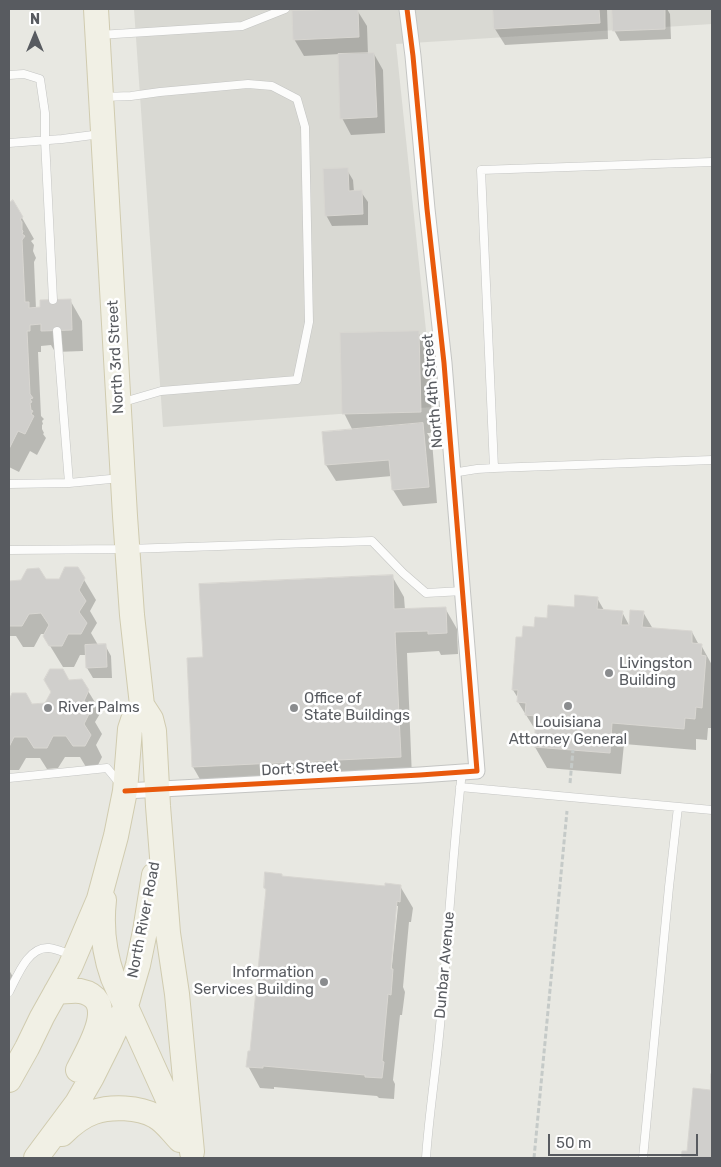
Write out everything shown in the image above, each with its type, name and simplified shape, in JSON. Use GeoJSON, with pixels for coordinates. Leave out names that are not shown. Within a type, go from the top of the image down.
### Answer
{"type":"FeatureCollection","features":[{"type":"Feature","properties":{"kind":"main road","name":"North 3rd Street"},"geometry":{"type":"LineString","coordinates":[[96,9],[132,615],[142,705],[151,719],[154,731],[157,798]]}},
{"type":"Feature","properties":{"kind":"main road"},"geometry":{"type":"LineString","coordinates":[[9,1080],[74,956],[98,899],[116,836],[125,791],[130,729],[142,705]]}},
{"type":"Feature","properties":{"kind":"main road"},"geometry":{"type":"LineString","coordinates":[[157,798],[168,933],[177,994],[192,1152]]}},
{"type":"Feature","properties":{"kind":"main road","name":"North River Road"},"geometry":{"type":"LineString","coordinates":[[34,1156],[77,1103],[92,1077],[126,1006],[138,965],[150,902],[158,845],[157,798]]}},
{"type":"Feature","properties":{"kind":"main road"},"geometry":{"type":"LineString","coordinates":[[108,861],[102,914],[108,965],[192,1152]]}},
{"type":"Feature","properties":{"kind":"main road"},"geometry":{"type":"LineString","coordinates":[[56,992],[79,991],[91,995],[99,1004],[101,1018],[75,1075],[61,1100],[26,1148],[34,1156],[75,1122],[94,1112],[112,1108],[142,1110],[156,1116],[192,1152]]}},
{"type":"Feature","properties":{"kind":"street","name":"North 4th Street"},"geometry":{"type":"LineString","coordinates":[[407,9],[444,364],[463,590],[466,777]]}},
{"type":"Feature","properties":{"kind":"street","name":"Dort Street"},"geometry":{"type":"LineString","coordinates":[[125,791],[157,798],[466,777]]}},
{"type":"Feature","properties":{"kind":"lane"},"geometry":{"type":"LineString","coordinates":[[97,35],[242,26],[285,9]]}},
{"type":"Feature","properties":{"kind":"lane"},"geometry":{"type":"LineString","coordinates":[[9,75],[24,74],[40,79],[45,113],[54,300]]}},
{"type":"Feature","properties":{"kind":"lane"},"geometry":{"type":"LineString","coordinates":[[101,97],[131,96],[248,84],[272,86],[297,99],[305,127],[309,322],[297,380],[161,391],[118,403]]}},
{"type":"Feature","properties":{"kind":"lane"},"geometry":{"type":"LineString","coordinates":[[9,143],[103,134]]}},
{"type":"Feature","properties":{"kind":"lane"},"geometry":{"type":"LineString","coordinates":[[494,468],[481,170],[712,162]]}},
{"type":"Feature","properties":{"kind":"lane"},"geometry":{"type":"LineString","coordinates":[[57,331],[69,483]]}},
{"type":"Feature","properties":{"kind":"lane"},"geometry":{"type":"LineString","coordinates":[[452,473],[494,468],[712,460]]}},
{"type":"Feature","properties":{"kind":"lane"},"geometry":{"type":"LineString","coordinates":[[9,484],[69,483],[123,478]]}},
{"type":"Feature","properties":{"kind":"lane"},"geometry":{"type":"LineString","coordinates":[[9,550],[127,549],[372,541],[403,573],[426,592],[463,590]]}},
{"type":"Feature","properties":{"kind":"lane"},"geometry":{"type":"LineString","coordinates":[[9,778],[107,768],[125,791]]}},
{"type":"Feature","properties":{"kind":"lane"},"geometry":{"type":"LineString","coordinates":[[466,777],[678,807],[712,810]]}},
{"type":"Feature","properties":{"kind":"lane","name":"Dunbar Avenue"},"geometry":{"type":"LineString","coordinates":[[426,1158],[440,1026],[452,867],[466,777]]}},
{"type":"Feature","properties":{"kind":"lane"},"geometry":{"type":"LineString","coordinates":[[643,1158],[678,807]]}},
{"type":"Feature","properties":{"kind":"lane"},"geometry":{"type":"LineString","coordinates":[[9,992],[28,958],[42,948],[50,948],[74,956]]}},
{"type":"Feature","properties":{"kind":"path"},"geometry":{"type":"LineString","coordinates":[[570,786],[573,750]]}},
{"type":"Feature","properties":{"kind":"path"},"geometry":{"type":"LineString","coordinates":[[534,1158],[567,811]]}},
{"type":"Feature","properties":{"kind":"shaded area"},"geometry":{"type":"Polygon","coordinates":[[[134,9],[712,9],[712,24],[396,44],[434,407],[163,427],[134,9]]]}},
{"type":"Feature","properties":{"kind":"building"},"geometry":{"type":"Polygon","coordinates":[[[358,9],[359,37],[293,40],[292,11],[358,9]]]}},
{"type":"Feature","properties":{"kind":"building"},"geometry":{"type":"Polygon","coordinates":[[[493,9],[599,9],[600,23],[494,29],[493,9]]]}},
{"type":"Feature","properties":{"kind":"building"},"geometry":{"type":"Polygon","coordinates":[[[612,9],[665,9],[665,29],[613,31],[612,9]]]}},
{"type":"Feature","properties":{"kind":"building"},"geometry":{"type":"Polygon","coordinates":[[[374,53],[377,117],[340,119],[338,54],[374,53]]]}},
{"type":"Feature","properties":{"kind":"building"},"geometry":{"type":"Polygon","coordinates":[[[348,168],[349,191],[362,190],[363,214],[325,216],[323,169],[348,168]]]}},
{"type":"Feature","properties":{"kind":"building"},"geometry":{"type":"Polygon","coordinates":[[[13,200],[23,217],[20,219],[22,222],[22,234],[25,236],[22,240],[25,302],[29,302],[29,308],[40,307],[40,300],[71,299],[72,330],[41,331],[41,324],[30,325],[30,331],[27,331],[30,394],[33,398],[30,399],[32,402],[30,403],[31,410],[33,411],[31,414],[34,416],[25,434],[18,431],[9,449],[9,203],[13,200]]]}},
{"type":"Feature","properties":{"kind":"building"},"geometry":{"type":"Polygon","coordinates":[[[419,331],[421,412],[342,414],[340,333],[419,331]]]}},
{"type":"Feature","properties":{"kind":"building"},"geometry":{"type":"Polygon","coordinates":[[[423,423],[429,487],[392,490],[389,460],[325,465],[322,432],[423,423]]]}},
{"type":"Feature","properties":{"kind":"building"},"geometry":{"type":"Polygon","coordinates":[[[65,567],[78,567],[85,578],[79,590],[86,601],[79,612],[87,623],[81,634],[68,634],[62,646],[49,646],[43,636],[49,625],[41,613],[29,614],[22,626],[9,626],[9,581],[21,580],[27,569],[39,568],[46,579],[59,579],[65,567]]]}},
{"type":"Feature","properties":{"kind":"building","name":"Office of State Buildings"},"geometry":{"type":"Polygon","coordinates":[[[393,575],[394,609],[446,607],[447,633],[428,634],[428,631],[395,632],[401,757],[192,767],[187,658],[203,657],[199,584],[393,575]]]}},
{"type":"Feature","properties":{"kind":"building","name":"Livingston Building"},"geometry":{"type":"Polygon","coordinates":[[[575,595],[598,597],[597,609],[623,611],[621,625],[629,625],[630,610],[644,611],[642,627],[692,631],[692,643],[702,644],[701,655],[706,656],[702,708],[696,707],[695,719],[685,718],[684,729],[612,723],[610,753],[534,747],[536,716],[525,715],[526,703],[517,702],[518,690],[512,690],[516,637],[522,637],[523,626],[534,627],[535,617],[547,618],[548,605],[574,607],[575,595]]]}},
{"type":"Feature","properties":{"kind":"building"},"geometry":{"type":"Polygon","coordinates":[[[106,644],[107,667],[86,668],[85,645],[106,644]]]}},
{"type":"Feature","properties":{"kind":"building","name":"River Palms"},"geometry":{"type":"Polygon","coordinates":[[[50,669],[63,669],[69,680],[82,679],[89,690],[84,701],[90,712],[84,724],[91,735],[85,746],[73,746],[66,736],[53,736],[47,748],[34,748],[27,737],[14,737],[9,747],[9,700],[12,693],[26,693],[32,704],[45,703],[51,692],[44,680],[50,669]]]}},
{"type":"Feature","properties":{"kind":"building","name":"Information Services Building"},"geometry":{"type":"Polygon","coordinates":[[[265,872],[282,874],[282,876],[385,886],[385,883],[401,885],[400,902],[397,901],[391,969],[393,969],[391,995],[388,994],[382,1078],[263,1066],[263,1068],[246,1067],[248,1051],[250,1051],[266,889],[264,888],[265,872]]]}},
{"type":"Feature","properties":{"kind":"building"},"geometry":{"type":"Polygon","coordinates":[[[711,1074],[712,1158],[681,1158],[682,1151],[687,1151],[693,1088],[710,1090],[711,1074]]]}},
{"type":"Feature","properties":{"kind":"cycle path"},"geometry":{"type":"LineString","coordinates":[[125,791],[477,771],[444,363],[407,9]]}},
{"type":"Feature","properties":{"kind":"place","name":"Livingston Building"},"geometry":{"type":"Point","coordinates":[609,673]}},
{"type":"Feature","properties":{"kind":"place","name":"Louisiana Attorney General"},"geometry":{"type":"Point","coordinates":[568,706]}},
{"type":"Feature","properties":{"kind":"place","name":"River Palms"},"geometry":{"type":"Point","coordinates":[48,708]}},
{"type":"Feature","properties":{"kind":"place","name":"Office of State Buildings"},"geometry":{"type":"Point","coordinates":[294,708]}},
{"type":"Feature","properties":{"kind":"place","name":"Information Services Building"},"geometry":{"type":"Point","coordinates":[324,982]}}]}
